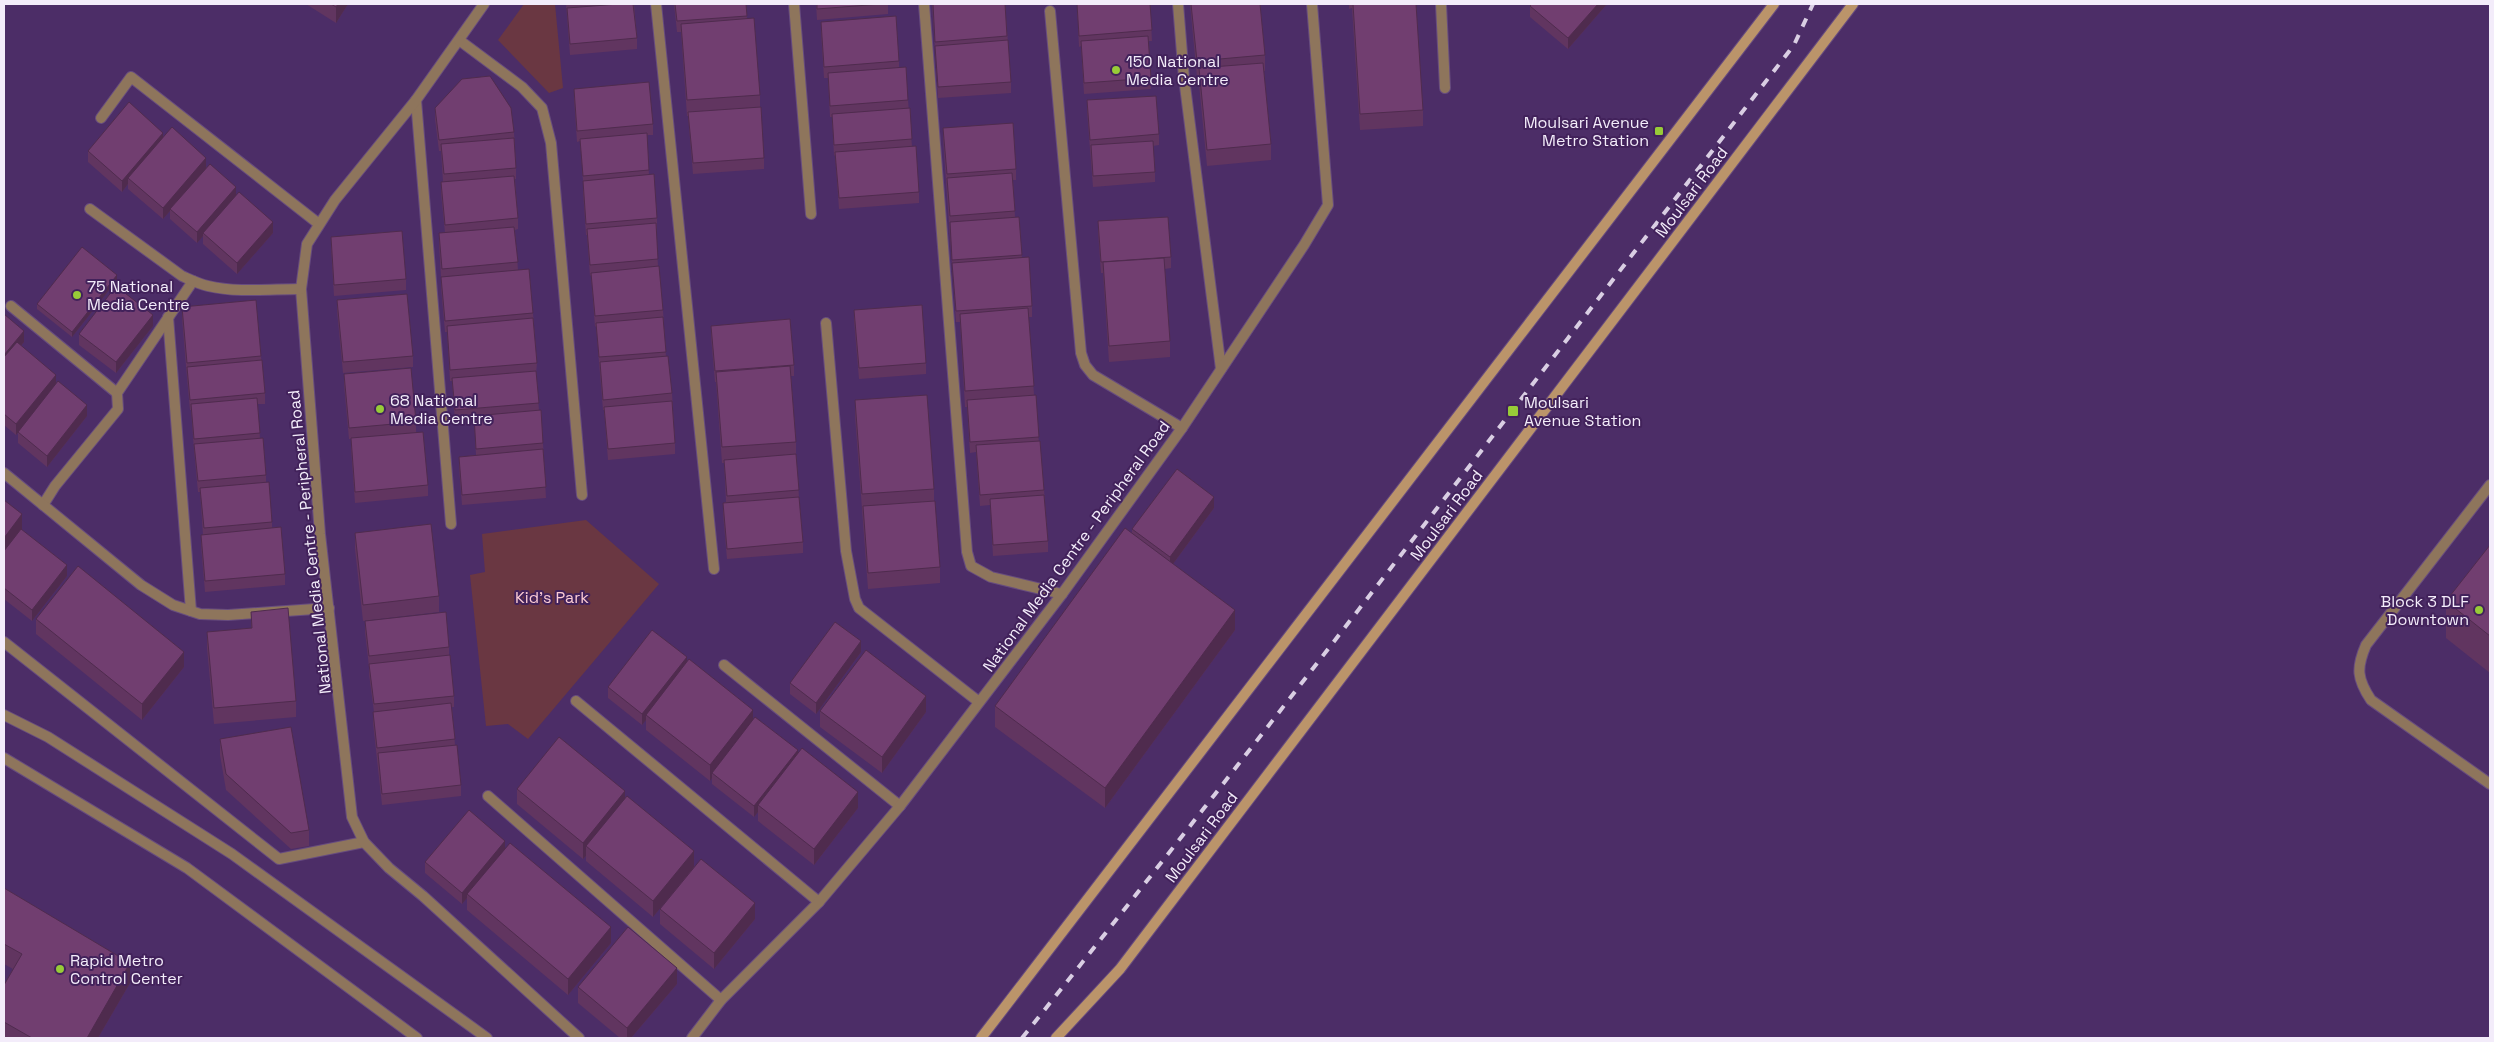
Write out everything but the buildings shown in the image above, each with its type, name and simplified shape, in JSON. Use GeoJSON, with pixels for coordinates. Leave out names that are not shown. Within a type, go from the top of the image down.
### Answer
{"type":"FeatureCollection","features":[{"type":"Feature","properties":{"kind":"street","name":"National Media Centre - Peripheral Road"},"geometry":{"type":"LineString","coordinates":[[484,4],[416,100],[335,200],[307,244],[301,290],[320,534],[352,817],[364,842],[580,1038]]}},
{"type":"Feature","properties":{"kind":"street"},"geometry":{"type":"LineString","coordinates":[[656,4],[714,569]]}},
{"type":"Feature","properties":{"kind":"street"},"geometry":{"type":"LineString","coordinates":[[794,4],[811,214]]}},
{"type":"Feature","properties":{"kind":"street"},"geometry":{"type":"LineString","coordinates":[[924,4],[967,552],[971,566],[991,577],[1062,594]]}},
{"type":"Feature","properties":{"kind":"street"},"geometry":{"type":"LineString","coordinates":[[1178,4],[1185,88],[1221,369]]}},
{"type":"Feature","properties":{"kind":"street","name":"National Media Centre - Peripheral Road"},"geometry":{"type":"LineString","coordinates":[[692,1038],[721,1000],[819,902],[900,806],[1062,594],[1182,428],[1304,245],[1328,205],[1312,4]]}},
{"type":"Feature","properties":{"kind":"street"},"geometry":{"type":"LineString","coordinates":[[1441,4],[1445,88]]}},
{"type":"Feature","properties":{"kind":"street"},"geometry":{"type":"LineString","coordinates":[[981,1038],[1774,4]]}},
{"type":"Feature","properties":{"kind":"street","name":"Moulsari Road"},"geometry":{"type":"LineString","coordinates":[[1056,1038],[1120,969],[1853,4]]}},
{"type":"Feature","properties":{"kind":"street"},"geometry":{"type":"LineString","coordinates":[[1050,12],[1081,353],[1085,365],[1094,375],[1182,428]]}},
{"type":"Feature","properties":{"kind":"street"},"geometry":{"type":"LineString","coordinates":[[459,40],[522,87],[542,108],[551,142],[582,495]]}},
{"type":"Feature","properties":{"kind":"street"},"geometry":{"type":"LineString","coordinates":[[101,118],[131,77],[319,224]]}},
{"type":"Feature","properties":{"kind":"street"},"geometry":{"type":"LineString","coordinates":[[416,100],[451,524]]}},
{"type":"Feature","properties":{"kind":"street"},"geometry":{"type":"LineString","coordinates":[[90,209],[182,276],[193,281],[208,286],[230,288],[301,290]]}},
{"type":"Feature","properties":{"kind":"street"},"geometry":{"type":"LineString","coordinates":[[42,505],[55,486],[118,410],[117,393],[193,281]]}},
{"type":"Feature","properties":{"kind":"street"},"geometry":{"type":"LineString","coordinates":[[11,306],[117,393]]}},
{"type":"Feature","properties":{"kind":"street"},"geometry":{"type":"LineString","coordinates":[[168,317],[191,611]]}},
{"type":"Feature","properties":{"kind":"street"},"geometry":{"type":"LineString","coordinates":[[826,324],[846,551],[855,599],[859,608],[979,702]]}},
{"type":"Feature","properties":{"kind":"street"},"geometry":{"type":"LineString","coordinates":[[4,473],[141,586],[172,605],[200,614],[228,615],[329,608]]}},
{"type":"Feature","properties":{"kind":"street"},"geometry":{"type":"LineString","coordinates":[[2490,486],[2366,645],[2360,658],[2358,671],[2362,686],[2371,700],[2490,784]]}},
{"type":"Feature","properties":{"kind":"street"},"geometry":{"type":"LineString","coordinates":[[4,642],[279,859],[364,842]]}},
{"type":"Feature","properties":{"kind":"street"},"geometry":{"type":"LineString","coordinates":[[724,665],[900,806]]}},
{"type":"Feature","properties":{"kind":"street"},"geometry":{"type":"LineString","coordinates":[[576,700],[819,902]]}},
{"type":"Feature","properties":{"kind":"street"},"geometry":{"type":"LineString","coordinates":[[4,715],[48,737],[232,854],[487,1038]]}},
{"type":"Feature","properties":{"kind":"street"},"geometry":{"type":"LineString","coordinates":[[4,758],[187,868],[417,1038]]}},
{"type":"Feature","properties":{"kind":"street"},"geometry":{"type":"LineString","coordinates":[[488,796],[721,1000]]}},
{"type":"Feature","properties":{"kind":"green space"},"geometry":{"type":"Polygon","coordinates":[[[524,4],[555,4],[563,88],[549,93],[498,40],[524,4]]]}},
{"type":"Feature","properties":{"kind":"green space","name":"Kid's Park"},"geometry":{"type":"Polygon","coordinates":[[[586,520],[659,584],[528,739],[508,724],[486,726],[470,575],[485,572],[482,534],[586,520]]]}},
{"type":"Feature","properties":{"kind":"railway"},"geometry":{"type":"LineString","coordinates":[[1022,1038],[1314,668],[1794,45],[1813,4]]}},
{"type":"Feature","properties":{"kind":"place","name":"150 National Media Centre"},"geometry":{"type":"Point","coordinates":[1116,70]}},
{"type":"Feature","properties":{"kind":"place","name":"Moulsari Avenue Metro Station"},"geometry":{"type":"Point","coordinates":[1659,131]}},
{"type":"Feature","properties":{"kind":"place","name":"75 National Media Centre"},"geometry":{"type":"Point","coordinates":[77,295]}},
{"type":"Feature","properties":{"kind":"place","name":"68 National Media Centre"},"geometry":{"type":"Point","coordinates":[380,409]}},
{"type":"Feature","properties":{"kind":"place","name":"Moulsari Avenue Station"},"geometry":{"type":"Point","coordinates":[1513,411]}},
{"type":"Feature","properties":{"kind":"place","name":"Block 3 DLF Downtown"},"geometry":{"type":"Point","coordinates":[2479,610]}},
{"type":"Feature","properties":{"kind":"place","name":"Rapid Metro Control Center"},"geometry":{"type":"Point","coordinates":[60,969]}}]}
